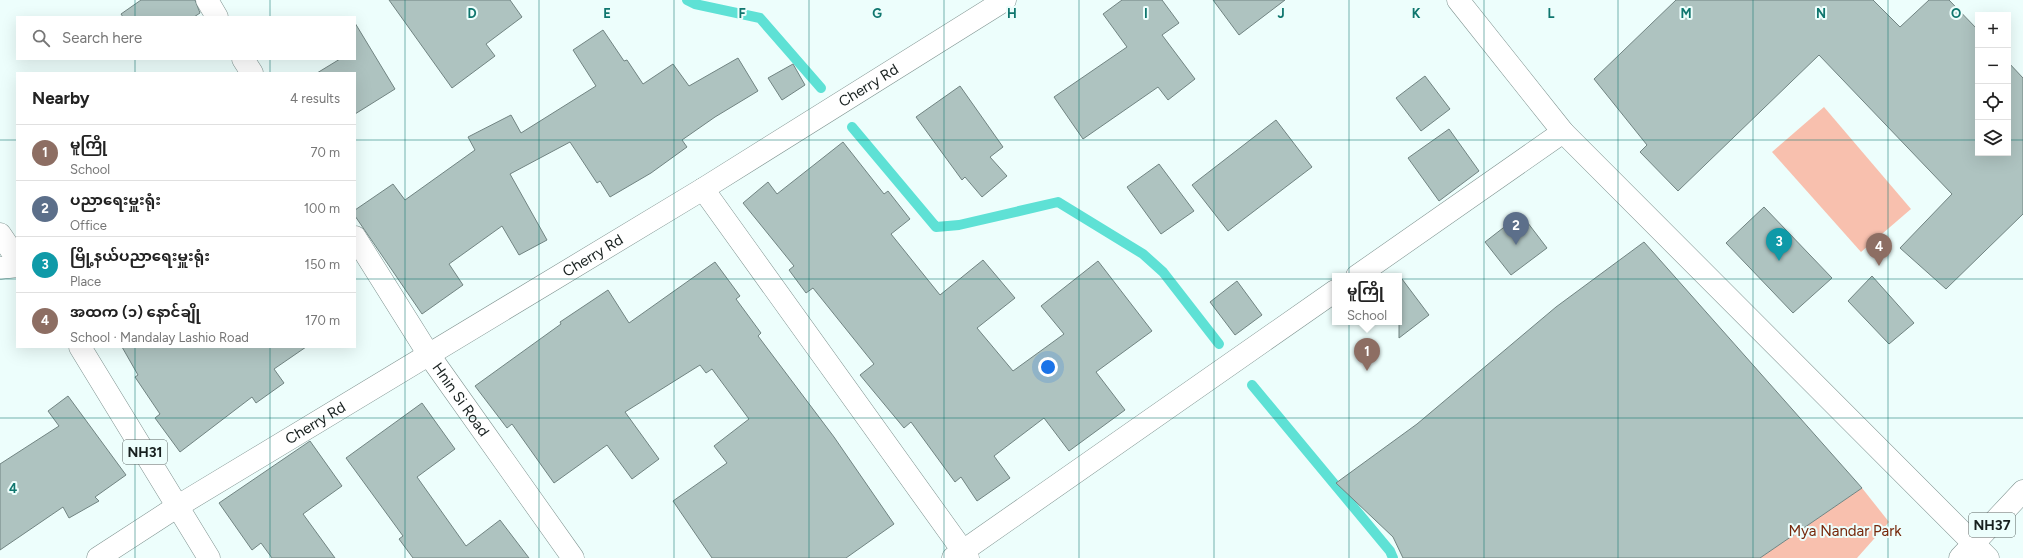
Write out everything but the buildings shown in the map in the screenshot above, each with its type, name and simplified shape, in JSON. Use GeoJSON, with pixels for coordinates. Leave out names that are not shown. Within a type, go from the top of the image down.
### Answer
{"type":"FeatureCollection","features":[{"type":"Feature","properties":{"kind":"main road"},"geometry":{"type":"LineString","coordinates":[[207,0],[216,16]]}},
{"type":"Feature","properties":{"kind":"main road","name":"Cherry Rd"},"geometry":{"type":"LineString","coordinates":[[98,558],[178,506],[703,189],[1004,0]]}},
{"type":"Feature","properties":{"kind":"main road"},"geometry":{"type":"LineString","coordinates":[[1458,0],[1563,132],[1974,554]]}},
{"type":"Feature","properties":{"kind":"main road"},"geometry":{"type":"LineString","coordinates":[[244,60],[251,72]]}},
{"type":"Feature","properties":{"kind":"main road"},"geometry":{"type":"LineString","coordinates":[[1361,273],[1563,132]]}},
{"type":"Feature","properties":{"kind":"main road"},"geometry":{"type":"LineString","coordinates":[[703,189],[961,556],[1332,294]]}},
{"type":"Feature","properties":{"kind":"main road"},"geometry":{"type":"LineString","coordinates":[[0,234],[16,258]]}},
{"type":"Feature","properties":{"kind":"main road","name":"Hnin Si Road"},"geometry":{"type":"LineString","coordinates":[[356,239],[429,355],[573,558]]}},
{"type":"Feature","properties":{"kind":"main road"},"geometry":{"type":"LineString","coordinates":[[0,268],[16,266]]}},
{"type":"Feature","properties":{"kind":"main road","name":"NH31"},"geometry":{"type":"LineString","coordinates":[[81,348],[209,558]]}},
{"type":"Feature","properties":{"kind":"main road","name":"NH37"},"geometry":{"type":"LineString","coordinates":[[1974,554],[2023,490]]}},
{"type":"Feature","properties":{"kind":"green space"},"geometry":{"type":"Polygon","coordinates":[[[1824,107],[1911,209],[1861,252],[1772,152],[1824,107]]]}},
{"type":"Feature","properties":{"kind":"green space","name":"Mya Nandar Park"},"geometry":{"type":"Polygon","coordinates":[[[1862,488],[1889,522],[1857,558],[1760,558],[1862,488]]]}},
{"type":"Feature","properties":{"kind":"waterway"},"geometry":{"type":"LineString","coordinates":[[687,0],[695,4],[760,18],[821,88]]}},
{"type":"Feature","properties":{"kind":"waterway"},"geometry":{"type":"LineString","coordinates":[[852,127],[936,227],[959,225],[1058,202],[1143,254],[1163,272],[1219,344]]}},
{"type":"Feature","properties":{"kind":"waterway"},"geometry":{"type":"LineString","coordinates":[[1252,385],[1390,551],[1393,558]]}},
{"type":"Feature","properties":{"kind":"place","name":"ပညာရေးမှူးရုံး"},"geometry":{"type":"Point","coordinates":[1516,245]}},
{"type":"Feature","properties":{"kind":"place","name":"မြို့နယ်ပညာရေးမှူးရုံး"},"geometry":{"type":"Point","coordinates":[1779,261]}},
{"type":"Feature","properties":{"kind":"place","name":"အထက (၁) နောင်ချို"},"geometry":{"type":"Point","coordinates":[1879,266]}},
{"type":"Feature","properties":{"kind":"place","name":"မူကြို"},"geometry":{"type":"Point","coordinates":[1367,371]}}]}
